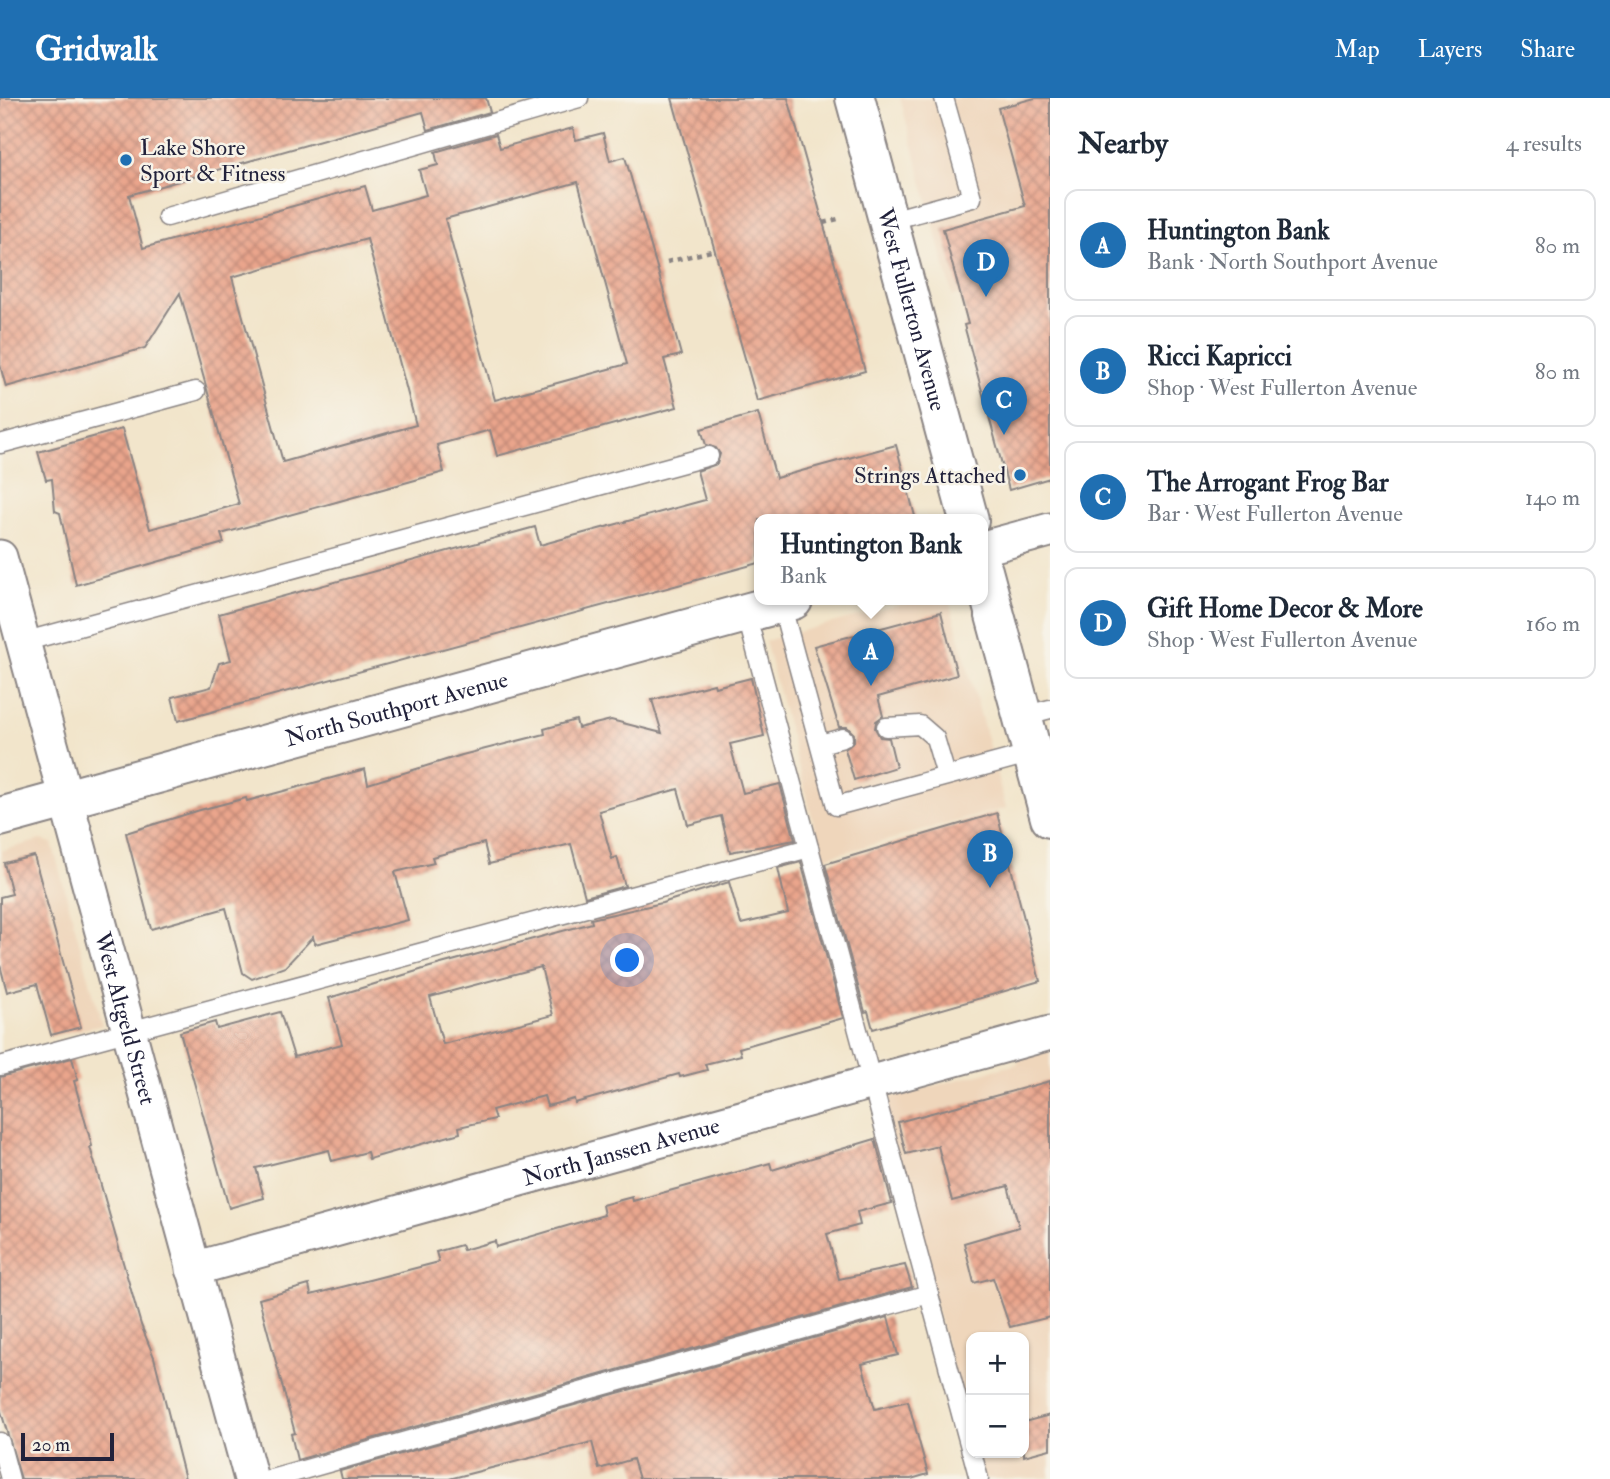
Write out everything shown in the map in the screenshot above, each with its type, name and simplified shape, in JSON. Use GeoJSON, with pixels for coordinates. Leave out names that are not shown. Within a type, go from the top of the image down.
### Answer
{"type":"FeatureCollection","features":[{"type":"Feature","properties":{"kind":"street","name":"West Fullerton Avenue"},"geometry":{"type":"LineString","coordinates":[[855,98],[967,514]]}},
{"type":"Feature","properties":{"kind":"street"},"geometry":{"type":"LineString","coordinates":[[988,547],[1050,530]]}},
{"type":"Feature","properties":{"kind":"street","name":"West Altgeld Street"},"geometry":{"type":"LineString","coordinates":[[1,568],[251,1479]]}},
{"type":"Feature","properties":{"kind":"street"},"geometry":{"type":"LineString","coordinates":[[988,584],[1036,713],[1032,753],[1050,818]]}},
{"type":"Feature","properties":{"kind":"street","name":"North Southport Avenue"},"geometry":{"type":"LineString","coordinates":[[0,817],[773,606]]}},
{"type":"Feature","properties":{"kind":"street","name":"North Janssen Avenue"},"geometry":{"type":"LineString","coordinates":[[193,1269],[1050,1032]]}},
{"type":"Feature","properties":{"kind":"lane"},"geometry":{"type":"LineString","coordinates":[[167,217],[579,98]]}},
{"type":"Feature","properties":{"kind":"lane"},"geometry":{"type":"LineString","coordinates":[[888,221],[972,198],[944,98]]}},
{"type":"Feature","properties":{"kind":"lane"},"geometry":{"type":"LineString","coordinates":[[0,444],[196,391]]}},
{"type":"Feature","properties":{"kind":"lane"},"geometry":{"type":"LineString","coordinates":[[23,642],[709,456]]}},
{"type":"Feature","properties":{"kind":"lane"},"geometry":{"type":"LineString","coordinates":[[773,606],[820,744],[836,806],[1032,753]]}},
{"type":"Feature","properties":{"kind":"lane"},"geometry":{"type":"LineString","coordinates":[[773,606],[809,848],[966,1430]]}},
{"type":"Feature","properties":{"kind":"lane"},"geometry":{"type":"LineString","coordinates":[[886,727],[920,725],[935,738],[946,775]]}},
{"type":"Feature","properties":{"kind":"lane"},"geometry":{"type":"LineString","coordinates":[[820,744],[843,738]]}},
{"type":"Feature","properties":{"kind":"lane"},"geometry":{"type":"LineString","coordinates":[[0,1066],[809,848]]}},
{"type":"Feature","properties":{"kind":"lane"},"geometry":{"type":"LineString","coordinates":[[271,1479],[929,1294]]}},
{"type":"Feature","properties":{"kind":"lane"},"geometry":{"type":"LineString","coordinates":[[0,1442],[10,1479]]}},
{"type":"Feature","properties":{"kind":"lane"},"geometry":{"type":"LineString","coordinates":[[974,1458],[979,1479]]}},
{"type":"Feature","properties":{"kind":"path"},"geometry":{"type":"LineString","coordinates":[[823,223],[838,219]]}},
{"type":"Feature","properties":{"kind":"path"},"geometry":{"type":"LineString","coordinates":[[667,262],[715,250]]}},
{"type":"Feature","properties":{"kind":"shaded area"},"geometry":{"type":"Polygon","coordinates":[[[900,98],[1050,98],[1050,270],[953,296],[900,98]]]}},
{"type":"Feature","properties":{"kind":"shaded area"},"geometry":{"type":"Polygon","coordinates":[[[898,605],[950,605],[1006,808],[823,858],[765,641],[898,605]]]}},
{"type":"Feature","properties":{"kind":"shaded area"},"geometry":{"type":"Polygon","coordinates":[[[41,840],[52,843],[102,1025],[48,1038],[0,851],[41,840]]]}},
{"type":"Feature","properties":{"kind":"shaded area"},"geometry":{"type":"Polygon","coordinates":[[[1050,1046],[1050,1477],[983,1479],[977,1458],[1029,1458],[1029,1332],[966,1332],[966,1417],[880,1100],[1017,1064],[1026,1051],[1050,1046]]]}},
{"type":"Feature","properties":{"kind":"building"},"geometry":{"type":"Polygon","coordinates":[[[0,98],[486,98],[490,112],[428,130],[423,112],[129,195],[143,248],[365,186],[372,210],[426,195],[419,170],[438,165],[435,152],[496,134],[500,148],[573,128],[576,140],[603,133],[610,161],[625,157],[681,355],[664,359],[677,407],[497,456],[490,430],[437,445],[444,472],[221,534],[224,543],[76,585],[60,513],[55,511],[52,479],[46,480],[38,452],[122,429],[150,529],[239,504],[180,293],[145,348],[6,387],[0,365],[0,98]],[[578,182],[445,219],[495,400],[627,364],[578,182]],[[367,239],[232,277],[283,462],[416,425],[367,239]]]}},
{"type":"Feature","properties":{"kind":"building"},"geometry":{"type":"Polygon","coordinates":[[[672,98],[788,98],[865,371],[757,401],[672,98]]]}},
{"type":"Feature","properties":{"kind":"building"},"geometry":{"type":"Polygon","coordinates":[[[1035,98],[1050,98],[1050,478],[1009,490],[964,325],[968,324],[943,229],[1025,206],[998,108],[1035,98]]]}},
{"type":"Feature","properties":{"kind":"building"},"geometry":{"type":"Polygon","coordinates":[[[758,413],[776,478],[896,445],[914,514],[754,514],[754,564],[178,721],[172,697],[211,687],[219,663],[231,660],[219,614],[535,527],[540,545],[705,500],[697,471],[717,464],[720,454],[716,448],[706,445],[701,429],[758,413]]]}},
{"type":"Feature","properties":{"kind":"building"},"geometry":{"type":"Polygon","coordinates":[[[941,612],[957,675],[878,697],[883,716],[876,721],[875,728],[880,737],[889,738],[896,767],[854,780],[845,749],[854,742],[854,734],[847,727],[839,727],[814,646],[941,612]]]}},
{"type":"Feature","properties":{"kind":"building"},"geometry":{"type":"Polygon","coordinates":[[[751,678],[764,736],[730,744],[743,793],[780,784],[795,840],[730,852],[721,816],[688,825],[678,789],[599,811],[612,859],[617,857],[625,886],[585,897],[571,844],[489,864],[484,843],[432,857],[434,863],[395,872],[408,920],[315,944],[313,937],[285,967],[252,979],[243,973],[226,908],[151,929],[126,833],[200,810],[246,798],[247,801],[365,769],[368,784],[462,755],[545,734],[544,729],[576,720],[578,728],[611,720],[662,733],[652,700],[714,684],[715,687],[751,678]]]}},
{"type":"Feature","properties":{"kind":"building"},"geometry":{"type":"Polygon","coordinates":[[[997,813],[1040,981],[873,1029],[868,1011],[865,1012],[825,864],[997,813]]]}},
{"type":"Feature","properties":{"kind":"building"},"geometry":{"type":"Polygon","coordinates":[[[34,856],[81,1027],[51,1035],[37,984],[7,992],[0,965],[0,897],[12,894],[4,863],[34,856]]]}},
{"type":"Feature","properties":{"kind":"building"},"geometry":{"type":"Polygon","coordinates":[[[801,862],[843,1018],[739,1048],[741,1055],[705,1064],[707,1070],[680,1077],[679,1074],[575,1103],[574,1099],[547,1106],[544,1096],[492,1110],[495,1119],[459,1127],[460,1133],[369,1159],[367,1152],[332,1161],[329,1150],[256,1168],[264,1198],[229,1208],[180,1032],[215,1022],[217,1029],[280,1012],[294,1057],[342,1044],[329,998],[430,967],[592,923],[591,919],[662,903],[729,882],[741,924],[788,913],[778,868],[801,862]],[[541,967],[430,997],[443,1044],[553,1015],[541,967]]]}},
{"type":"Feature","properties":{"kind":"building"},"geometry":{"type":"Polygon","coordinates":[[[72,1058],[78,1080],[74,1081],[92,1146],[90,1147],[141,1325],[154,1357],[185,1479],[21,1479],[0,1408],[0,1077],[72,1058]]]}},
{"type":"Feature","properties":{"kind":"building"},"geometry":{"type":"Polygon","coordinates":[[[1050,1081],[1050,1317],[1010,1327],[993,1278],[974,1283],[964,1243],[1019,1227],[1008,1186],[952,1201],[938,1146],[906,1154],[898,1122],[1050,1081]]]}},
{"type":"Feature","properties":{"kind":"building"},"geometry":{"type":"Polygon","coordinates":[[[875,1139],[892,1203],[857,1212],[860,1225],[827,1234],[839,1279],[905,1265],[912,1287],[297,1460],[291,1434],[295,1433],[259,1299],[309,1285],[311,1295],[439,1262],[436,1252],[461,1245],[463,1250],[495,1241],[496,1247],[604,1215],[602,1205],[632,1197],[633,1201],[770,1163],[772,1170],[875,1139]]]}},
{"type":"Feature","properties":{"kind":"building"},"geometry":{"type":"Polygon","coordinates":[[[888,1317],[898,1355],[862,1364],[875,1409],[908,1401],[928,1474],[911,1479],[639,1479],[633,1459],[599,1469],[592,1442],[449,1479],[342,1479],[340,1471],[888,1317]]]}},
{"type":"Feature","properties":{"kind":"building"},"geometry":{"type":"Polygon","coordinates":[[[1050,1415],[1050,1449],[1029,1455],[1029,1421],[1050,1415]]]}},
{"type":"Feature","properties":{"kind":"place","name":"Lake Shore Sport & Fitness"},"geometry":{"type":"Point","coordinates":[126,160]}},
{"type":"Feature","properties":{"kind":"place","name":"Gift Home Decor & More"},"geometry":{"type":"Point","coordinates":[986,297]}},
{"type":"Feature","properties":{"kind":"place","name":"The Arrogant Frog Bar"},"geometry":{"type":"Point","coordinates":[1004,435]}},
{"type":"Feature","properties":{"kind":"place","name":"Strings Attached"},"geometry":{"type":"Point","coordinates":[1020,475]}},
{"type":"Feature","properties":{"kind":"place","name":"Huntington Bank"},"geometry":{"type":"Point","coordinates":[871,686]}},
{"type":"Feature","properties":{"kind":"place","name":"Ricci Kapricci"},"geometry":{"type":"Point","coordinates":[990,888]}}]}
